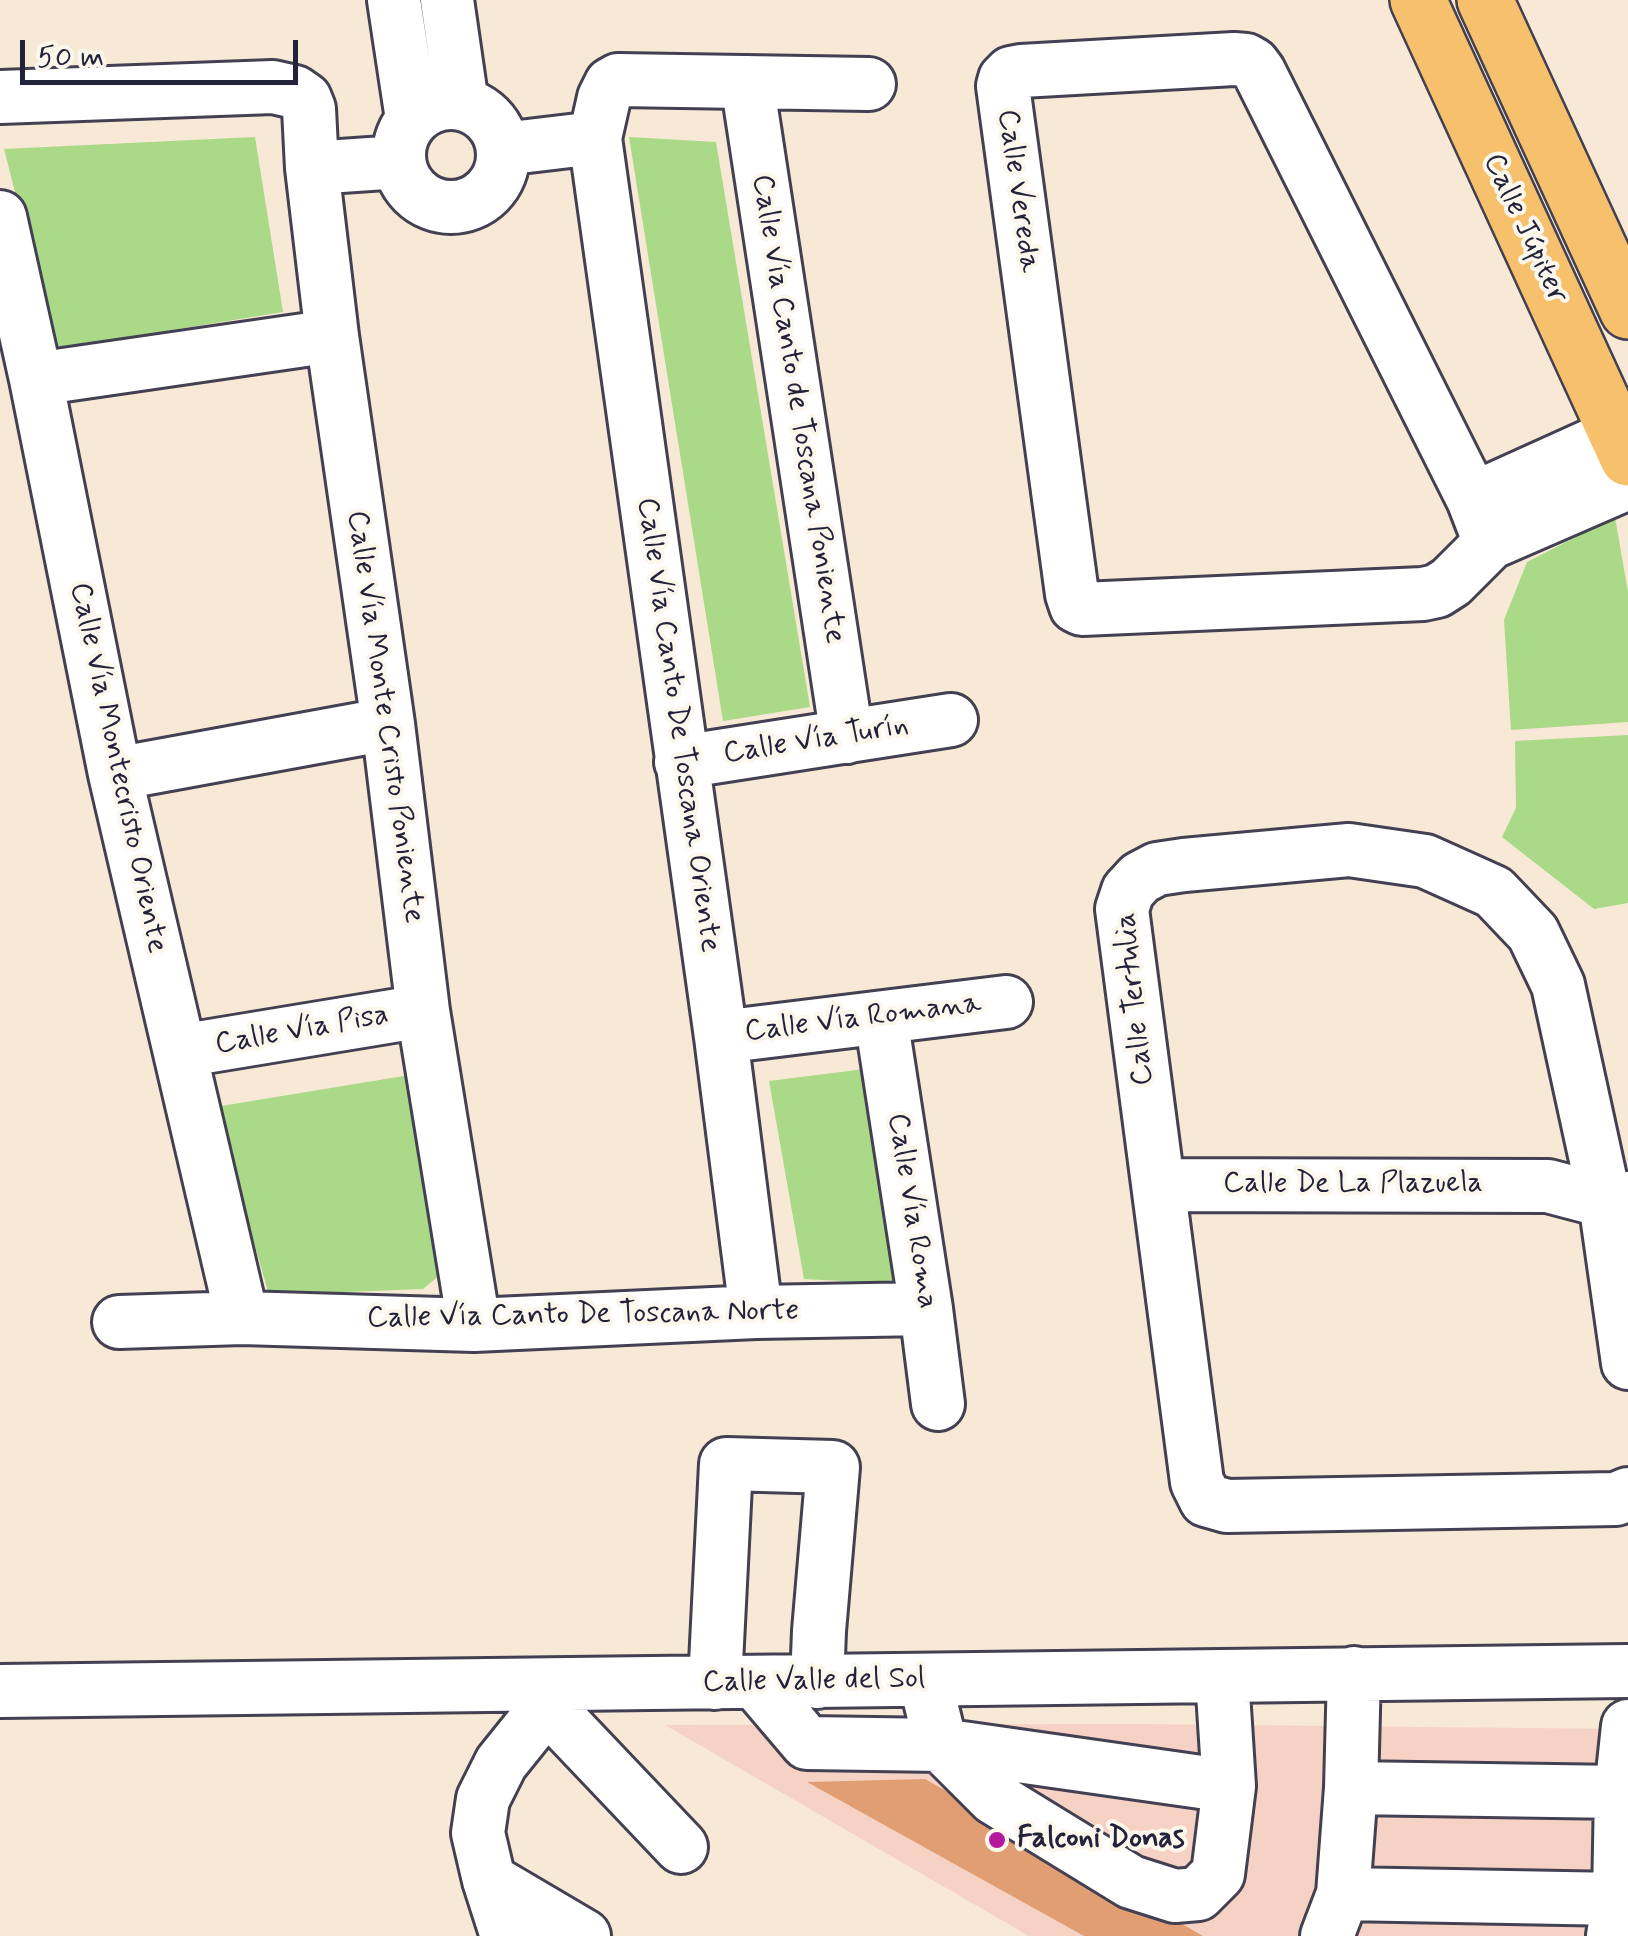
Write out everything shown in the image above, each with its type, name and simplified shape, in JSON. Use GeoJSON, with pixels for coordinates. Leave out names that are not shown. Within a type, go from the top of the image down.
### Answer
{"type":"FeatureCollection","features":[{"type":"Feature","properties":{"kind":"main road","name":"Calle Júpiter"},"geometry":{"type":"LineString","coordinates":[[1418,0],[1626,451]]}},
{"type":"Feature","properties":{"kind":"main road","name":"Calle Júpiter"},"geometry":{"type":"LineString","coordinates":[[1485,0],[1628,310]]}},
{"type":"Feature","properties":{"kind":"street"},"geometry":{"type":"LineString","coordinates":[[312,168],[406,141],[426,108],[444,103],[462,104],[490,120],[503,149],[498,178],[478,200],[450,207],[422,198],[410,188],[403,176],[406,141],[394,0]]}},
{"type":"Feature","properties":{"kind":"street"},"geometry":{"type":"LineString","coordinates":[[446,0],[462,104]]}},
{"type":"Feature","properties":{"kind":"street","name":"Calle Vereda"},"geometry":{"type":"LineString","coordinates":[[1481,521],[1253,64],[1234,58],[1021,71],[1005,78],[1002,86],[1076,606],[1082,609],[1436,591],[1451,582],[1481,521],[1626,451]]}},
{"type":"Feature","properties":{"kind":"street"},"geometry":{"type":"LineString","coordinates":[[503,149],[595,138],[604,98],[611,84],[618,80],[869,84]]}},
{"type":"Feature","properties":{"kind":"street","name":"Calle Vía Canto de Toscana Poniente"},"geometry":{"type":"LineString","coordinates":[[747,82],[847,737]]}},
{"type":"Feature","properties":{"kind":"street","name":"Calle Vía Monte Cristo Poniente"},"geometry":{"type":"LineString","coordinates":[[0,96],[272,87],[295,92],[309,108],[312,168],[332,336],[388,724],[423,1011],[474,1325]]}},
{"type":"Feature","properties":{"kind":"street","name":"Calle Vía Canto De Toscana Oriente"},"geometry":{"type":"LineString","coordinates":[[595,138],[756,1312]]}},
{"type":"Feature","properties":{"kind":"street","name":"Calle Vía Montecristo Oriente"},"geometry":{"type":"LineString","coordinates":[[0,217],[115,774],[242,1318]]}},
{"type":"Feature","properties":{"kind":"street"},"geometry":{"type":"LineString","coordinates":[[36,379],[332,336]]}},
{"type":"Feature","properties":{"kind":"street","name":"Calle Vía Turín"},"geometry":{"type":"LineString","coordinates":[[681,762],[952,720]]}},
{"type":"Feature","properties":{"kind":"street"},"geometry":{"type":"LineString","coordinates":[[115,774],[388,724]]}},
{"type":"Feature","properties":{"kind":"street","name":"Calle Tertulia"},"geometry":{"type":"LineString","coordinates":[[1628,1362],[1614,1177],[1558,985],[1533,933],[1494,892],[1425,861],[1348,850],[1156,869],[1140,878],[1128,891],[1122,909],[1197,1482],[1206,1500],[1227,1506],[1616,1499],[1628,1494]]}},
{"type":"Feature","properties":{"kind":"street","name":"Calle Vía Romana"},"geometry":{"type":"LineString","coordinates":[[721,1036],[1006,1002]]}},
{"type":"Feature","properties":{"kind":"street","name":"Calle Vía Pisa"},"geometry":{"type":"LineString","coordinates":[[180,1052],[423,1011]]}},
{"type":"Feature","properties":{"kind":"street","name":"Calle Vía Roma"},"geometry":{"type":"LineString","coordinates":[[881,1018],[938,1404]]}},
{"type":"Feature","properties":{"kind":"street","name":"Calle De La Plazuela"},"geometry":{"type":"LineString","coordinates":[[1159,1185],[1548,1186],[1614,1177]]}},
{"type":"Feature","properties":{"kind":"street","name":"Calle Vía Canto De Toscana Norte"},"geometry":{"type":"LineString","coordinates":[[119,1322],[242,1318],[474,1325],[756,1312],[926,1309]]}},
{"type":"Feature","properties":{"kind":"street"},"geometry":{"type":"LineString","coordinates":[[817,1682],[832,1467],[726,1464],[735,1683],[807,1742],[941,1746],[1229,1786]]}},
{"type":"Feature","properties":{"kind":"street","name":"Calle Valle del Sol"},"geometry":{"type":"LineString","coordinates":[[0,1692],[555,1696],[735,1683],[1628,1672]]}},
{"type":"Feature","properties":{"kind":"street"},"geometry":{"type":"LineString","coordinates":[[1354,1673],[1351,1788],[1335,1915],[1616,1918],[1628,1726]]}},
{"type":"Feature","properties":{"kind":"street"},"geometry":{"type":"LineString","coordinates":[[925,1680],[941,1746],[994,1798],[1132,1882],[1175,1896],[1198,1894],[1218,1874],[1229,1786],[1222,1676]]}},
{"type":"Feature","properties":{"kind":"street"},"geometry":{"type":"LineString","coordinates":[[507,1936],[488,1880],[478,1832],[484,1799],[501,1763],[555,1696],[681,1848]]}},
{"type":"Feature","properties":{"kind":"street"},"geometry":{"type":"LineString","coordinates":[[1351,1788],[1621,1792]]}},
{"type":"Feature","properties":{"kind":"street"},"geometry":{"type":"LineString","coordinates":[[488,1880],[584,1936]]}},
{"type":"Feature","properties":{"kind":"shaded area"},"geometry":{"type":"Polygon","coordinates":[[[665,1725],[1628,1729],[1628,1936],[1029,1936],[665,1725]]]}},
{"type":"Feature","properties":{"kind":"green space"},"geometry":{"type":"Polygon","coordinates":[[[255,137],[283,312],[55,349],[4,149],[255,137]]]}},
{"type":"Feature","properties":{"kind":"green space"},"geometry":{"type":"Polygon","coordinates":[[[629,137],[716,142],[810,707],[723,721],[629,137]]]}},
{"type":"Feature","properties":{"kind":"green space"},"geometry":{"type":"Polygon","coordinates":[[[1615,517],[1628,592],[1628,722],[1511,730],[1504,620],[1527,562],[1615,517]]]}},
{"type":"Feature","properties":{"kind":"green space"},"geometry":{"type":"Polygon","coordinates":[[[1628,735],[1628,903],[1594,909],[1502,837],[1516,808],[1515,741],[1628,735]]]}},
{"type":"Feature","properties":{"kind":"green space"},"geometry":{"type":"Polygon","coordinates":[[[865,1069],[902,1284],[804,1279],[769,1081],[865,1069]]]}},
{"type":"Feature","properties":{"kind":"green space"},"geometry":{"type":"Polygon","coordinates":[[[416,1074],[446,1270],[423,1289],[269,1295],[215,1107],[416,1074]]]}},
{"type":"Feature","properties":{"kind":"building"},"geometry":{"type":"Polygon","coordinates":[[[925,1779],[1203,1936],[1084,1936],[807,1782],[925,1779]]]}},
{"type":"Feature","properties":{"kind":"place","name":"Falconi Donas"},"geometry":{"type":"Point","coordinates":[997,1840]}}]}
